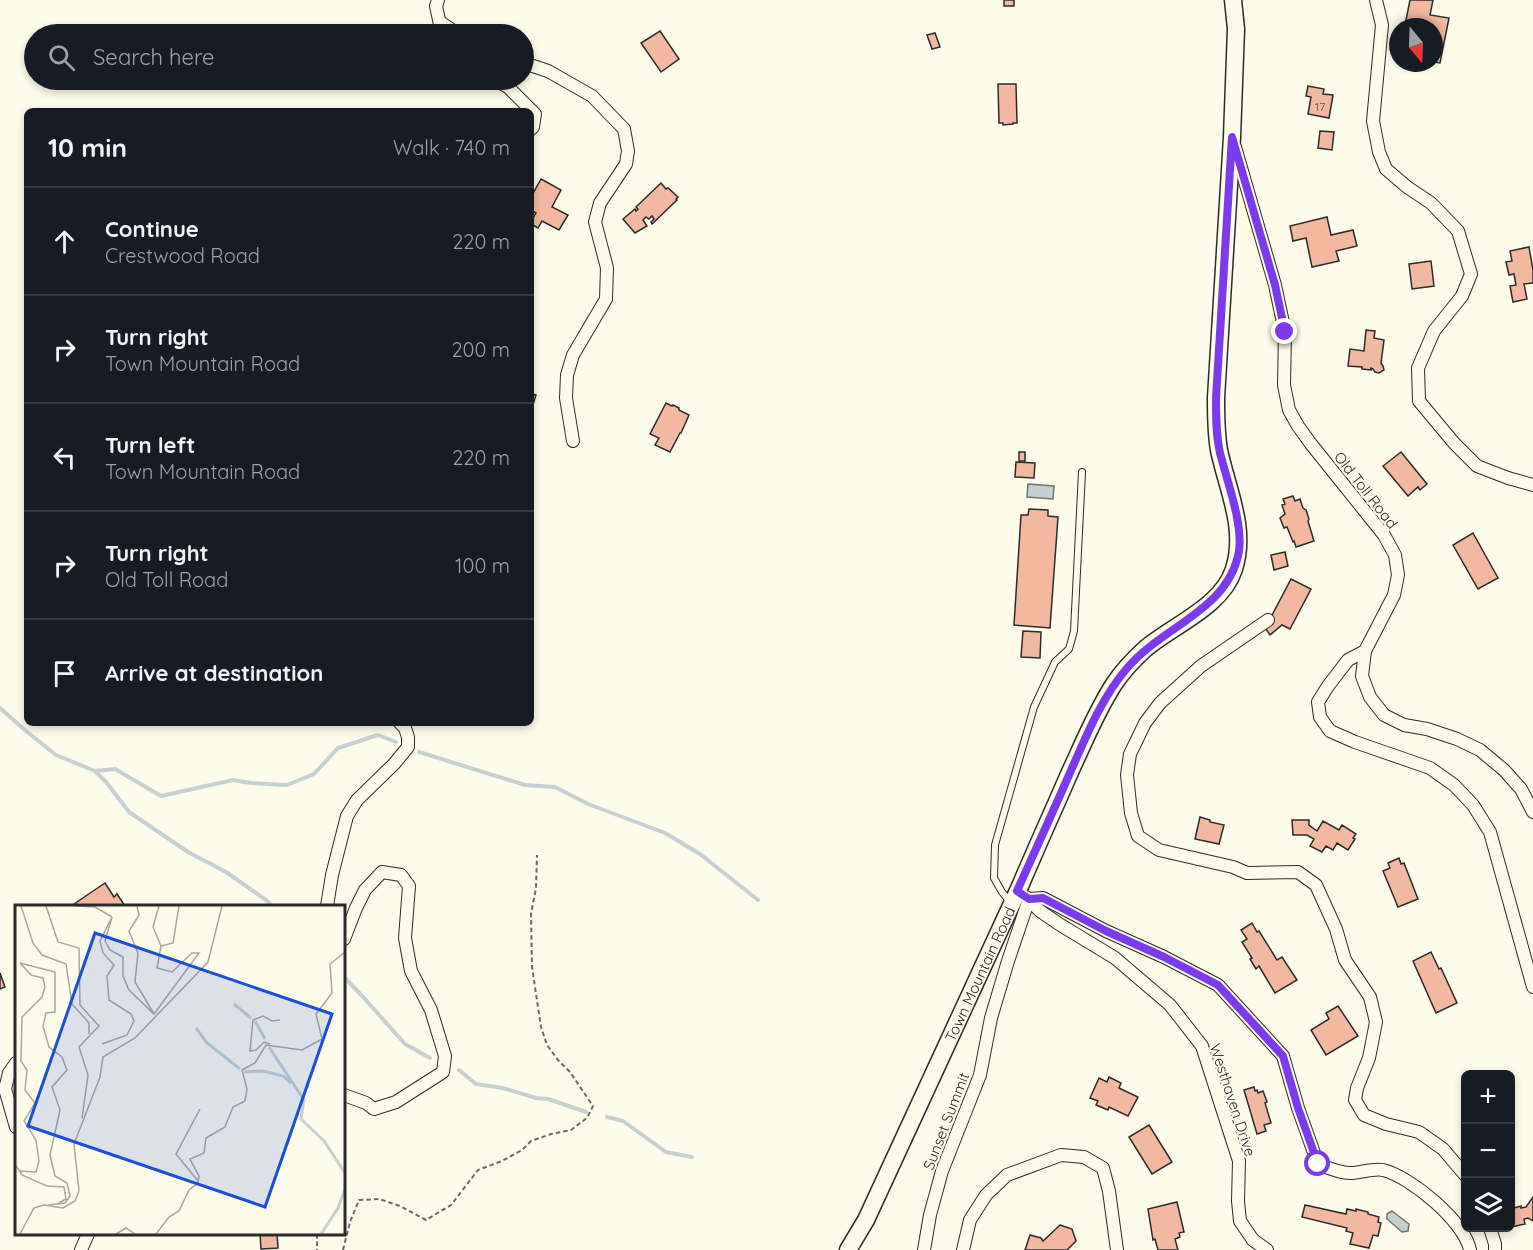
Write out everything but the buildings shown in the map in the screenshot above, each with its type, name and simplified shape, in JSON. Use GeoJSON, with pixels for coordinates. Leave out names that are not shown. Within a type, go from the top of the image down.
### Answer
{"type":"FeatureCollection","features":[{"type":"Feature","properties":{"kind":"main road","name":"Town Mountain Road"},"geometry":{"type":"LineString","coordinates":[[848,1250],[866,1220],[1019,898],[1092,723],[1129,665],[1145,649],[1204,608],[1224,588],[1233,572],[1239,549],[1238,531],[1219,451],[1216,398],[1232,137],[1236,28],[1233,0]]}},
{"type":"Feature","properties":{"kind":"street"},"geometry":{"type":"LineString","coordinates":[[438,0],[436,6],[440,24]]}},
{"type":"Feature","properties":{"kind":"street"},"geometry":{"type":"LineString","coordinates":[[1376,0],[1382,25],[1373,121],[1379,152],[1386,169],[1431,203],[1458,231],[1471,274],[1462,296],[1434,332],[1418,368],[1419,401],[1476,466],[1508,478],[1533,484]]}},
{"type":"Feature","properties":{"kind":"street"},"geometry":{"type":"LineString","coordinates":[[534,66],[548,71],[592,96],[624,129],[628,151],[626,164],[600,203],[595,222],[607,268],[606,299],[573,355],[567,375],[567,398],[573,441]]}},
{"type":"Feature","properties":{"kind":"street"},"geometry":{"type":"LineString","coordinates":[[511,90],[529,108]]}},
{"type":"Feature","properties":{"kind":"street","name":"Old Toll Road"},"geometry":{"type":"LineString","coordinates":[[1232,137],[1283,320],[1285,332],[1284,385],[1289,410],[1311,444],[1384,535],[1395,555],[1398,575],[1394,595],[1365,651],[1362,676],[1370,697],[1384,715],[1404,725],[1427,729],[1480,750],[1504,770],[1521,789],[1533,812]]}},
{"type":"Feature","properties":{"kind":"street"},"geometry":{"type":"LineString","coordinates":[[1268,620],[1201,666],[1160,703],[1145,723],[1130,754],[1127,775],[1131,813],[1138,836],[1159,850],[1233,867],[1247,873],[1298,872],[1316,885],[1336,929],[1345,960],[1370,997],[1376,1022],[1369,1058],[1357,1088],[1355,1101],[1364,1115],[1386,1124],[1419,1132],[1443,1149],[1461,1170]]}},
{"type":"Feature","properties":{"kind":"street"},"geometry":{"type":"LineString","coordinates":[[1365,651],[1348,660],[1328,686],[1318,702],[1320,717],[1330,731],[1430,768],[1454,786],[1473,805],[1490,832],[1533,987]]}},
{"type":"Feature","properties":{"kind":"street"},"geometry":{"type":"LineString","coordinates":[[327,905],[332,874],[347,816],[357,800],[408,747],[408,737],[403,726]]}},
{"type":"Feature","properties":{"kind":"street"},"geometry":{"type":"LineString","coordinates":[[345,936],[365,890],[382,872],[401,875],[409,885],[405,938],[411,970],[431,1010],[445,1056],[443,1072],[396,1102],[374,1110],[366,1103],[345,1095]]}},
{"type":"Feature","properties":{"kind":"street"},"geometry":{"type":"LineString","coordinates":[[1019,898],[1043,898],[1218,985],[1283,1056],[1318,1164],[1348,1173],[1381,1170],[1408,1181],[1456,1224],[1469,1243],[1470,1250]]}},
{"type":"Feature","properties":{"kind":"street","name":"Sunset Summit"},"geometry":{"type":"LineString","coordinates":[[924,1250],[930,1215],[942,1171],[980,1075],[991,1018],[1008,961],[1019,898]]}},
{"type":"Feature","properties":{"kind":"street","name":"Westhaven Drive"},"geometry":{"type":"LineString","coordinates":[[1019,898],[1115,958],[1170,1005],[1202,1046],[1239,1161],[1240,1221],[1253,1240],[1267,1250]]}},
{"type":"Feature","properties":{"kind":"street"},"geometry":{"type":"LineString","coordinates":[[15,1064],[9,1073],[5,1089],[15,1124]]}},
{"type":"Feature","properties":{"kind":"street"},"geometry":{"type":"LineString","coordinates":[[963,1250],[970,1220],[986,1195],[1007,1175],[1061,1155],[1084,1157],[1103,1168],[1118,1250]]}},
{"type":"Feature","properties":{"kind":"street"},"geometry":{"type":"LineString","coordinates":[[1491,1232],[1495,1250]]}},
{"type":"Feature","properties":{"kind":"street"},"geometry":{"type":"LineString","coordinates":[[81,1250],[87,1235]]}},
{"type":"Feature","properties":{"kind":"lane"},"geometry":{"type":"LineString","coordinates":[[1019,898],[1002,892],[994,878],[995,844],[1034,707],[1055,662],[1069,649],[1074,631],[1082,472]]}},
{"type":"Feature","properties":{"kind":"path"},"geometry":{"type":"LineString","coordinates":[[343,1250],[350,1222],[359,1200],[379,1199],[400,1206],[426,1220],[451,1204],[478,1170],[502,1161],[522,1150],[531,1141],[571,1130],[587,1118],[592,1106],[570,1072],[548,1045],[541,1027],[532,967],[531,914],[536,888],[537,855]]}},
{"type":"Feature","properties":{"kind":"shaded area"},"geometry":{"type":"Polygon","coordinates":[[[1028,484],[1054,486],[1053,499],[1027,497],[1028,484]]]}},
{"type":"Feature","properties":{"kind":"shaded area"},"geometry":{"type":"Polygon","coordinates":[[[1392,1211],[1409,1224],[1408,1231],[1402,1232],[1387,1219],[1387,1214],[1392,1211]]]}},
{"type":"Feature","properties":{"kind":"waterway"},"geometry":{"type":"LineString","coordinates":[[0,708],[56,755],[95,771],[129,812],[188,852],[226,872],[271,905]]}},
{"type":"Feature","properties":{"kind":"waterway"},"geometry":{"type":"LineString","coordinates":[[95,771],[115,769],[161,796],[233,780],[287,785],[314,774],[338,748],[378,735],[396,742]]}},
{"type":"Feature","properties":{"kind":"waterway"},"geometry":{"type":"LineString","coordinates":[[419,752],[525,785],[555,787],[588,804],[665,833],[700,854],[758,900]]}},
{"type":"Feature","properties":{"kind":"waterway"},"geometry":{"type":"LineString","coordinates":[[345,978],[405,1044],[430,1058]]}},
{"type":"Feature","properties":{"kind":"waterway"},"geometry":{"type":"LineString","coordinates":[[459,1070],[476,1084],[548,1099],[586,1112]]}},
{"type":"Feature","properties":{"kind":"waterway"},"geometry":{"type":"LineString","coordinates":[[607,1117],[623,1121],[666,1152],[692,1157]]}},
{"type":"Feature","properties":{"kind":"route"},"geometry":{"type":"LineString","coordinates":[[1285,332],[1275,285],[1232,137],[1216,425],[1219,451],[1238,531],[1239,549],[1233,572],[1224,588],[1204,608],[1145,649],[1115,684],[1092,723],[1017,891],[1029,899],[1043,898],[1218,985],[1283,1056],[1318,1164]]}}]}
